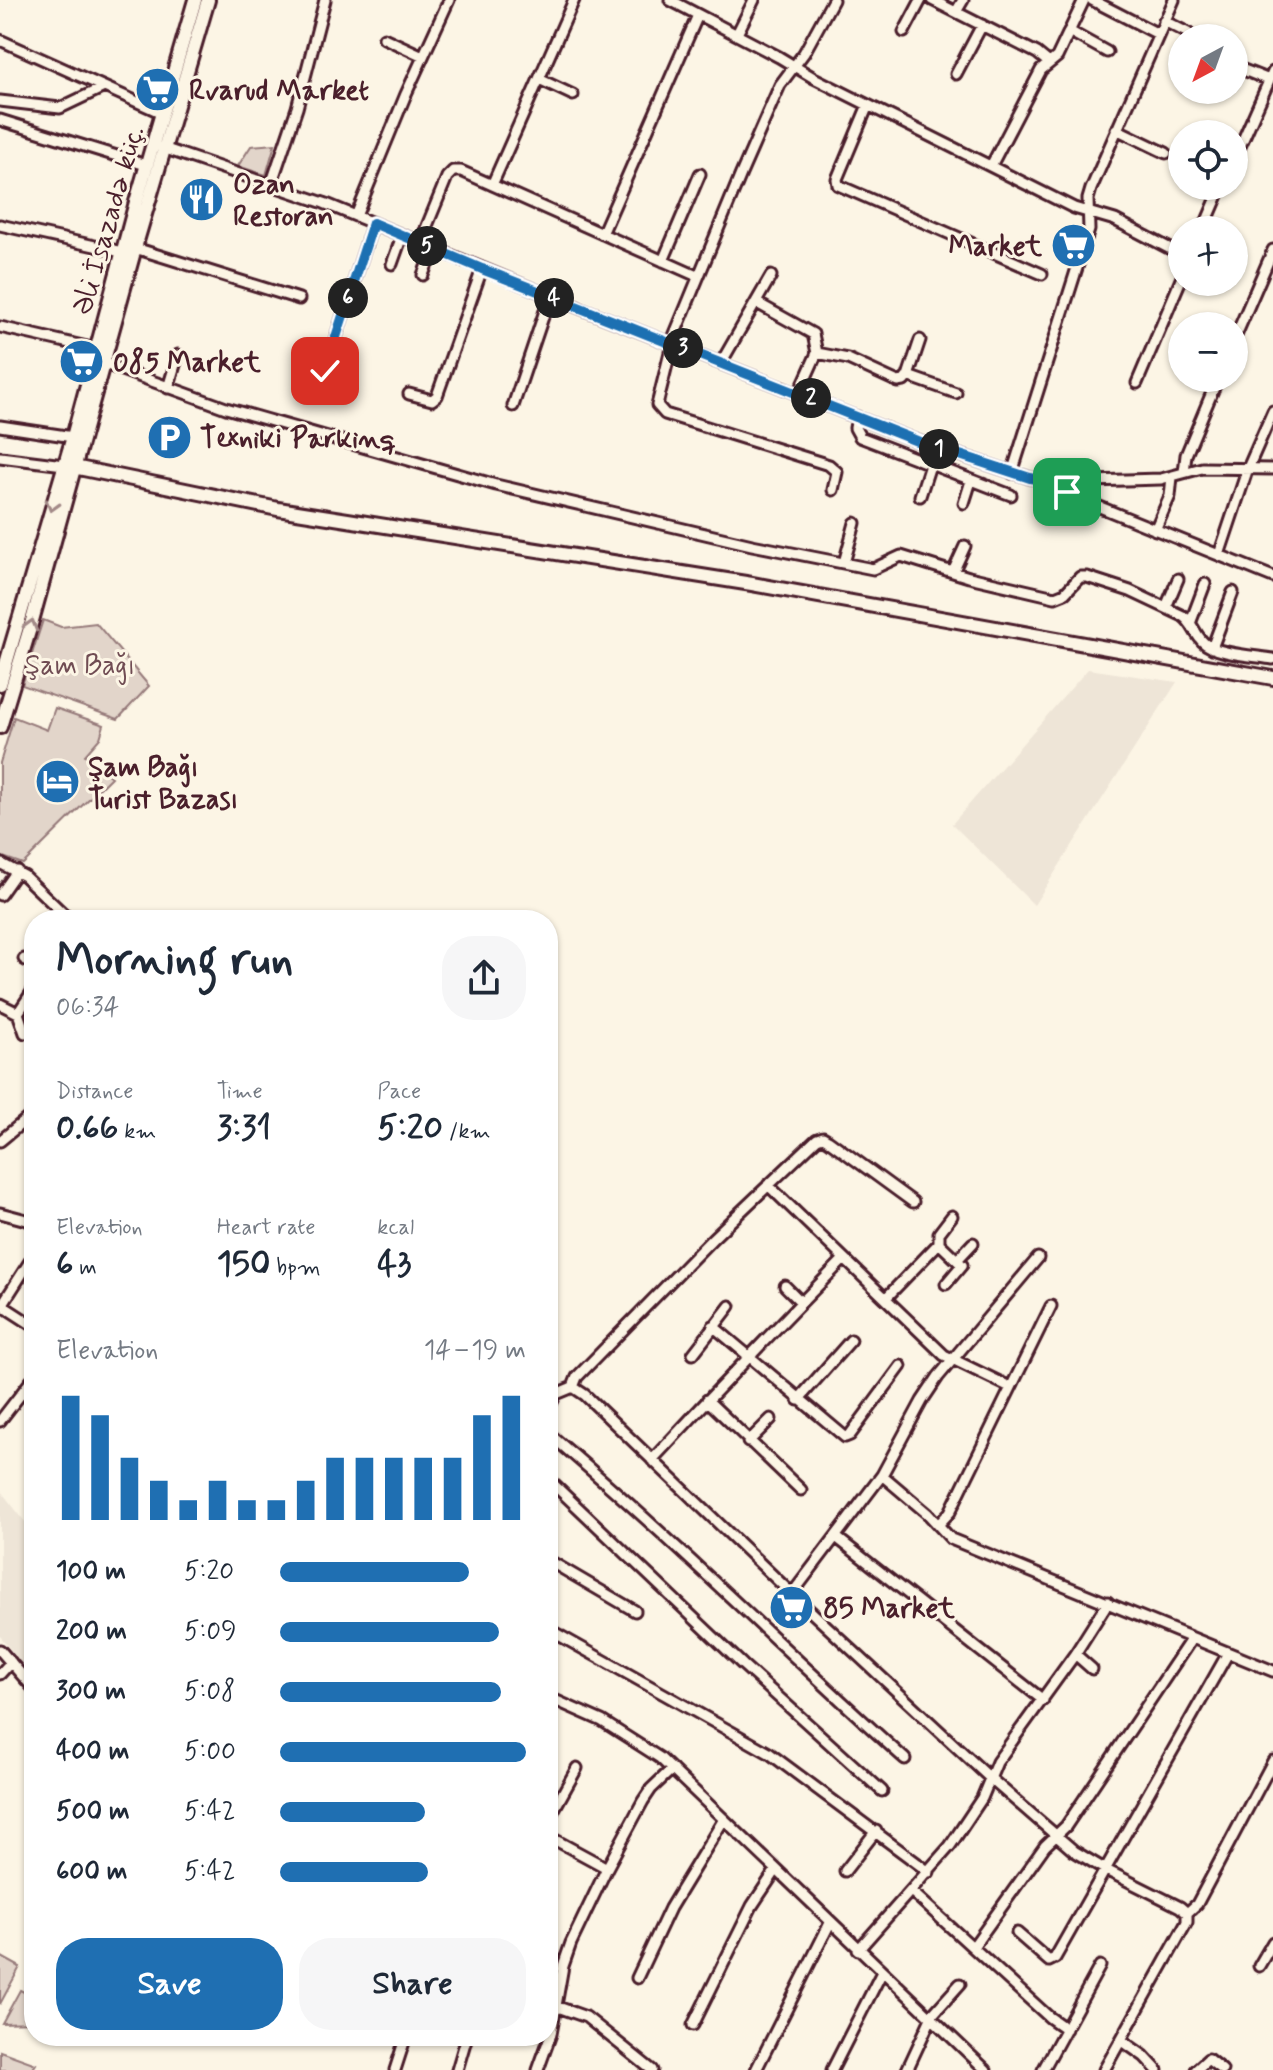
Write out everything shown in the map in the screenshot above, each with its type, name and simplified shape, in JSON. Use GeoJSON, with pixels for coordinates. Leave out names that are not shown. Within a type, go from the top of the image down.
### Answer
{"type":"FeatureCollection","features":[{"type":"Feature","properties":{"kind":"main road","name":"Əli İsazadə küç."},"geometry":{"type":"LineString","coordinates":[[158,147],[162,113],[195,0]]}},
{"type":"Feature","properties":{"kind":"main road","name":"Əli İsazadə küç."},"geometry":{"type":"LineString","coordinates":[[78,439],[96,349],[158,147],[208,0]]}},
{"type":"Feature","properties":{"kind":"main road","name":"Əli İsazadə küç."},"geometry":{"type":"LineString","coordinates":[[0,684],[105,364],[128,250]]}},
{"type":"Feature","properties":{"kind":"main road","name":"Əli İsazadə küç."},"geometry":{"type":"LineString","coordinates":[[0,727],[70,466]]}},
{"type":"Feature","properties":{"kind":"main road"},"geometry":{"type":"LineString","coordinates":[[70,466],[278,509],[752,584],[1273,678]]}},
{"type":"Feature","properties":{"kind":"street"},"geometry":{"type":"LineString","coordinates":[[271,185],[297,108],[325,0]]}},
{"type":"Feature","properties":{"kind":"street"},"geometry":{"type":"LineString","coordinates":[[356,216],[449,0]]}},
{"type":"Feature","properties":{"kind":"street"},"geometry":{"type":"LineString","coordinates":[[492,185],[574,0]]}},
{"type":"Feature","properties":{"kind":"street"},"geometry":{"type":"LineString","coordinates":[[670,0],[814,78],[992,164],[1074,208],[1115,220],[1168,248]]}},
{"type":"Feature","properties":{"kind":"street"},"geometry":{"type":"LineString","coordinates":[[737,34],[754,0]]}},
{"type":"Feature","properties":{"kind":"street"},"geometry":{"type":"LineString","coordinates":[[833,0],[810,42],[780,85],[697,276],[672,344],[657,405],[665,414],[829,465],[837,472],[833,490]]}},
{"type":"Feature","properties":{"kind":"street"},"geometry":{"type":"LineString","coordinates":[[904,32],[921,0]]}},
{"type":"Feature","properties":{"kind":"street"},"geometry":{"type":"LineString","coordinates":[[932,0],[1037,53],[1048,62]]}},
{"type":"Feature","properties":{"kind":"street"},"geometry":{"type":"LineString","coordinates":[[956,12],[963,0]]}},
{"type":"Feature","properties":{"kind":"street"},"geometry":{"type":"LineString","coordinates":[[992,164],[1041,70],[1057,57],[1084,0]]}},
{"type":"Feature","properties":{"kind":"street"},"geometry":{"type":"LineString","coordinates":[[1092,0],[1158,34]]}},
{"type":"Feature","properties":{"kind":"street"},"geometry":{"type":"LineString","coordinates":[[1012,473],[1089,230],[1088,199],[1091,189],[1174,0]]}},
{"type":"Feature","properties":{"kind":"street"},"geometry":{"type":"LineString","coordinates":[[602,234],[698,15]]}},
{"type":"Feature","properties":{"kind":"street"},"geometry":{"type":"LineString","coordinates":[[1164,21],[1170,24]]}},
{"type":"Feature","properties":{"kind":"street"},"geometry":{"type":"LineString","coordinates":[[956,74],[982,25]]}},
{"type":"Feature","properties":{"kind":"street"},"geometry":{"type":"LineString","coordinates":[[1069,31],[1107,52]]}},
{"type":"Feature","properties":{"kind":"street"},"geometry":{"type":"LineString","coordinates":[[384,38],[423,56]]}},
{"type":"Feature","properties":{"kind":"street"},"geometry":{"type":"LineString","coordinates":[[0,40],[162,113]]}},
{"type":"Feature","properties":{"kind":"street"},"geometry":{"type":"LineString","coordinates":[[1248,70],[1271,76],[1248,128]]}},
{"type":"Feature","properties":{"kind":"street"},"geometry":{"type":"LineString","coordinates":[[539,79],[573,95]]}},
{"type":"Feature","properties":{"kind":"street"},"geometry":{"type":"LineString","coordinates":[[0,101],[60,108],[102,88]]}},
{"type":"Feature","properties":{"kind":"street"},"geometry":{"type":"LineString","coordinates":[[868,105],[837,179],[838,185],[1042,274]]}},
{"type":"Feature","properties":{"kind":"street"},"geometry":{"type":"LineString","coordinates":[[0,120],[152,167]]}},
{"type":"Feature","properties":{"kind":"street"},"geometry":{"type":"LineString","coordinates":[[1116,129],[1166,153]]}},
{"type":"Feature","properties":{"kind":"street"},"geometry":{"type":"LineString","coordinates":[[158,147],[356,216],[917,441],[1012,473],[1055,482],[1172,477],[1211,468],[1273,469]]}},
{"type":"Feature","properties":{"kind":"street"},"geometry":{"type":"LineString","coordinates":[[420,243],[450,173],[461,171],[697,276]]}},
{"type":"Feature","properties":{"kind":"street"},"geometry":{"type":"LineString","coordinates":[[663,261],[700,174]]}},
{"type":"Feature","properties":{"kind":"street"},"geometry":{"type":"LineString","coordinates":[[325,371],[373,223]]}},
{"type":"Feature","properties":{"kind":"street"},"geometry":{"type":"LineString","coordinates":[[0,225],[128,250],[299,299]]}},
{"type":"Feature","properties":{"kind":"street"},"geometry":{"type":"LineString","coordinates":[[392,264],[402,236]]}},
{"type":"Feature","properties":{"kind":"street"},"geometry":{"type":"LineString","coordinates":[[423,275],[433,249]]}},
{"type":"Feature","properties":{"kind":"street"},"geometry":{"type":"LineString","coordinates":[[1246,312],[1273,250]]}},
{"type":"Feature","properties":{"kind":"street"},"geometry":{"type":"LineString","coordinates":[[409,394],[432,400],[437,396],[482,269]]}},
{"type":"Feature","properties":{"kind":"street"},"geometry":{"type":"LineString","coordinates":[[721,363],[771,276]]}},
{"type":"Feature","properties":{"kind":"street"},"geometry":{"type":"LineString","coordinates":[[513,406],[550,296]]}},
{"type":"Feature","properties":{"kind":"street"},"geometry":{"type":"LineString","coordinates":[[1137,383],[1174,296]]}},
{"type":"Feature","properties":{"kind":"street"},"geometry":{"type":"LineString","coordinates":[[757,303],[813,334],[817,353],[799,393]]}},
{"type":"Feature","properties":{"kind":"street"},"geometry":{"type":"LineString","coordinates":[[0,327],[96,349]]}},
{"type":"Feature","properties":{"kind":"street"},"geometry":{"type":"LineString","coordinates":[[817,353],[848,359],[898,382],[908,376],[920,340]]}},
{"type":"Feature","properties":{"kind":"street"},"geometry":{"type":"LineString","coordinates":[[168,388],[178,355]]}},
{"type":"Feature","properties":{"kind":"street"},"geometry":{"type":"LineString","coordinates":[[105,364],[226,408],[496,485],[752,545],[873,569],[901,556],[1055,597],[1065,593],[1080,577],[1087,577],[1130,591],[1191,621],[1201,640],[1212,648],[1273,659]]}},
{"type":"Feature","properties":{"kind":"street"},"geometry":{"type":"LineString","coordinates":[[908,376],[956,393]]}},
{"type":"Feature","properties":{"kind":"street"},"geometry":{"type":"LineString","coordinates":[[1184,472],[1186,455],[1212,392]]}},
{"type":"Feature","properties":{"kind":"street"},"geometry":{"type":"LineString","coordinates":[[1219,555],[1248,468],[1273,411]]}},
{"type":"Feature","properties":{"kind":"street"},"geometry":{"type":"LineString","coordinates":[[857,417],[855,428],[860,437],[1011,495]]}},
{"type":"Feature","properties":{"kind":"street"},"geometry":{"type":"LineString","coordinates":[[0,426],[78,439]]}},
{"type":"Feature","properties":{"kind":"street"},"geometry":{"type":"LineString","coordinates":[[0,457],[70,466]]}},
{"type":"Feature","properties":{"kind":"street"},"geometry":{"type":"LineString","coordinates":[[920,496],[930,465]]}},
{"type":"Feature","properties":{"kind":"street"},"geometry":{"type":"LineString","coordinates":[[1155,530],[1170,496],[1172,477]]}},
{"type":"Feature","properties":{"kind":"street"},"geometry":{"type":"LineString","coordinates":[[964,503],[971,481]]}},
{"type":"Feature","properties":{"kind":"street"},"geometry":{"type":"LineString","coordinates":[[1055,482],[1085,501],[1273,577]]}},
{"type":"Feature","properties":{"kind":"street"},"geometry":{"type":"LineString","coordinates":[[844,563],[855,523]]}},
{"type":"Feature","properties":{"kind":"street"},"geometry":{"type":"LineString","coordinates":[[953,572],[965,546]]}},
{"type":"Feature","properties":{"kind":"street"},"geometry":{"type":"LineString","coordinates":[[1166,607],[1178,579]]}},
{"type":"Feature","properties":{"kind":"street"},"geometry":{"type":"LineString","coordinates":[[1191,621],[1205,584]]}},
{"type":"Feature","properties":{"kind":"street"},"geometry":{"type":"LineString","coordinates":[[1212,648],[1233,592]]}},
{"type":"Feature","properties":{"kind":"street"},"geometry":{"type":"LineString","coordinates":[[0,863],[17,871],[59,910]]}},
{"type":"Feature","properties":{"kind":"street"},"geometry":{"type":"LineString","coordinates":[[0,895],[17,871]]}},
{"type":"Feature","properties":{"kind":"street"},"geometry":{"type":"LineString","coordinates":[[0,1004],[18,1013],[24,1030]]}},
{"type":"Feature","properties":{"kind":"street"},"geometry":{"type":"LineString","coordinates":[[18,1013],[24,1004]]}},
{"type":"Feature","properties":{"kind":"street"},"geometry":{"type":"LineString","coordinates":[[0,1141],[24,1121]]}},
{"type":"Feature","properties":{"kind":"street"},"geometry":{"type":"LineString","coordinates":[[573,1387],[577,1377],[768,1185],[823,1137],[913,1202]]}},
{"type":"Feature","properties":{"kind":"street"},"geometry":{"type":"LineString","coordinates":[[768,1185],[951,1360],[1010,1387]]}},
{"type":"Feature","properties":{"kind":"street"},"geometry":{"type":"LineString","coordinates":[[0,1213],[24,1219]]}},
{"type":"Feature","properties":{"kind":"street"},"geometry":{"type":"LineString","coordinates":[[886,1298],[939,1243],[939,1233],[952,1216]]}},
{"type":"Feature","properties":{"kind":"street"},"geometry":{"type":"LineString","coordinates":[[939,1243],[962,1265],[946,1284]]}},
{"type":"Feature","properties":{"kind":"street"},"geometry":{"type":"LineString","coordinates":[[958,1259],[973,1243]]}},
{"type":"Feature","properties":{"kind":"street"},"geometry":{"type":"LineString","coordinates":[[792,1594],[882,1475],[922,1401],[951,1360],[1038,1258]]}},
{"type":"Feature","properties":{"kind":"street"},"geometry":{"type":"LineString","coordinates":[[652,1460],[844,1259]]}},
{"type":"Feature","properties":{"kind":"street"},"geometry":{"type":"LineString","coordinates":[[24,1270],[1,1305],[24,1320]]}},
{"type":"Feature","properties":{"kind":"street"},"geometry":{"type":"LineString","coordinates":[[785,1286],[801,1302]]}},
{"type":"Feature","properties":{"kind":"street"},"geometry":{"type":"LineString","coordinates":[[693,1354],[730,1306]]}},
{"type":"Feature","properties":{"kind":"street"},"geometry":{"type":"LineString","coordinates":[[938,1525],[950,1512],[1051,1306]]}},
{"type":"Feature","properties":{"kind":"street"},"geometry":{"type":"LineString","coordinates":[[713,1326],[845,1437],[850,1435],[901,1366]]}},
{"type":"Feature","properties":{"kind":"street"},"geometry":{"type":"LineString","coordinates":[[798,1400],[851,1340]]}},
{"type":"Feature","properties":{"kind":"street"},"geometry":{"type":"LineString","coordinates":[[558,1391],[573,1387]]}},
{"type":"Feature","properties":{"kind":"street"},"geometry":{"type":"LineString","coordinates":[[573,1387],[991,1779],[1055,1835],[1074,1851],[1106,1870],[1187,1913]]}},
{"type":"Feature","properties":{"kind":"street"},"geometry":{"type":"LineString","coordinates":[[0,1421],[24,1390]]}},
{"type":"Feature","properties":{"kind":"street"},"geometry":{"type":"LineString","coordinates":[[707,1400],[801,1490]]}},
{"type":"Feature","properties":{"kind":"street"},"geometry":{"type":"LineString","coordinates":[[748,1442],[771,1419]]}},
{"type":"Feature","properties":{"kind":"street"},"geometry":{"type":"LineString","coordinates":[[558,1442],[686,1553],[791,1657],[905,1759]]}},
{"type":"Feature","properties":{"kind":"street"},"geometry":{"type":"LineString","coordinates":[[882,1475],[951,1539],[1273,1671]]}},
{"type":"Feature","properties":{"kind":"street"},"geometry":{"type":"LineString","coordinates":[[558,1489],[743,1665],[882,1791]]}},
{"type":"Feature","properties":{"kind":"street"},"geometry":{"type":"LineString","coordinates":[[836,1537],[1043,1700]]}},
{"type":"Feature","properties":{"kind":"street"},"geometry":{"type":"LineString","coordinates":[[558,1566],[635,1611]]}},
{"type":"Feature","properties":{"kind":"street"},"geometry":{"type":"LineString","coordinates":[[858,1950],[929,1872],[962,1829],[991,1779],[997,1762],[1075,1654],[1108,1602]]}},
{"type":"Feature","properties":{"kind":"street"},"geometry":{"type":"LineString","coordinates":[[558,1635],[769,1753],[929,1872]]}},
{"type":"Feature","properties":{"kind":"street"},"geometry":{"type":"LineString","coordinates":[[973,1947],[1045,1846],[1066,1826],[1192,1638]]}},
{"type":"Feature","properties":{"kind":"street"},"geometry":{"type":"LineString","coordinates":[[0,1650],[24,1677]]}},
{"type":"Feature","properties":{"kind":"street"},"geometry":{"type":"LineString","coordinates":[[1017,1933],[1052,1961],[1228,1653]]}},
{"type":"Feature","properties":{"kind":"street"},"geometry":{"type":"LineString","coordinates":[[1075,1654],[1092,1669]]}},
{"type":"Feature","properties":{"kind":"street"},"geometry":{"type":"LineString","coordinates":[[0,1674],[11,1662]]}},
{"type":"Feature","properties":{"kind":"street"},"geometry":{"type":"LineString","coordinates":[[558,1702],[648,1748],[985,2070]]}},
{"type":"Feature","properties":{"kind":"street"},"geometry":{"type":"LineString","coordinates":[[1104,2070],[1187,1922],[1187,1913],[1197,1904],[1273,1761]]}},
{"type":"Feature","properties":{"kind":"street"},"geometry":{"type":"LineString","coordinates":[[558,1802],[577,1768]]}},
{"type":"Feature","properties":{"kind":"street"},"geometry":{"type":"LineString","coordinates":[[652,2070],[586,2017],[558,2007],[567,1953],[607,1868],[643,1801],[672,1769]]}},
{"type":"Feature","properties":{"kind":"street"},"geometry":{"type":"LineString","coordinates":[[637,1978],[670,1908],[724,1819]]}},
{"type":"Feature","properties":{"kind":"street"},"geometry":{"type":"LineString","coordinates":[[845,1871],[876,1831]]}},
{"type":"Feature","properties":{"kind":"street"},"geometry":{"type":"LineString","coordinates":[[558,1841],[607,1868]]}},
{"type":"Feature","properties":{"kind":"street"},"geometry":{"type":"LineString","coordinates":[[693,2025],[752,1906],[776,1870]]}},
{"type":"Feature","properties":{"kind":"street"},"geometry":{"type":"LineString","coordinates":[[911,1891],[1066,2029]]}},
{"type":"Feature","properties":{"kind":"street"},"geometry":{"type":"LineString","coordinates":[[756,2070],[830,1923]]}},
{"type":"Feature","properties":{"kind":"street"},"geometry":{"type":"LineString","coordinates":[[1259,1966],[1273,1942]]}},
{"type":"Feature","properties":{"kind":"street"},"geometry":{"type":"LineString","coordinates":[[1043,2070],[1100,1966]]}},
{"type":"Feature","properties":{"kind":"street"},"geometry":{"type":"LineString","coordinates":[[832,2070],[882,1972]]}},
{"type":"Feature","properties":{"kind":"street"},"geometry":{"type":"LineString","coordinates":[[907,2070],[931,2019],[960,1984]]}},
{"type":"Feature","properties":{"kind":"street"},"geometry":{"type":"LineString","coordinates":[[1121,2040],[1144,2056],[1157,2070]]}},
{"type":"Feature","properties":{"kind":"street"},"geometry":{"type":"LineString","coordinates":[[395,2070],[403,2046]]}},
{"type":"Feature","properties":{"kind":"street"},"geometry":{"type":"LineString","coordinates":[[457,2070],[464,2046]]}},
{"type":"Feature","properties":{"kind":"street"},"geometry":{"type":"LineString","coordinates":[[538,2070],[546,2046]]}},
{"type":"Feature","properties":{"kind":"street"},"geometry":{"type":"LineString","coordinates":[[1196,2070],[1208,2059],[1222,2070]]}},
{"type":"Feature","properties":{"kind":"shaded area"},"geometry":{"type":"Polygon","coordinates":[[[1088,669],[1177,682],[1034,905],[952,824],[1088,669]]]}},
{"type":"Feature","properties":{"kind":"shaded area"},"geometry":{"type":"Polygon","coordinates":[[[0,1490],[24,1520],[24,1666],[0,1636],[0,1490]]]}},
{"type":"Feature","properties":{"kind":"green space"},"geometry":{"type":"Polygon","coordinates":[[[275,144],[266,175],[238,166],[251,146],[275,144]]]}},
{"type":"Feature","properties":{"kind":"green space","name":"Şam Bağı"},"geometry":{"type":"Polygon","coordinates":[[[43,620],[61,627],[96,623],[149,686],[118,719],[22,685],[43,620]]]}},
{"type":"Feature","properties":{"kind":"green space"},"geometry":{"type":"Polygon","coordinates":[[[55,708],[104,725],[100,738],[85,755],[111,777],[23,864],[0,856],[0,763],[14,717],[47,730],[55,708]]]}},
{"type":"Feature","properties":{"kind":"green space"},"geometry":{"type":"Polygon","coordinates":[[[0,1956],[20,1967],[0,2004],[0,1956]]]}},
{"type":"Feature","properties":{"kind":"green space"},"geometry":{"type":"Polygon","coordinates":[[[20,1990],[24,1992],[24,2022],[2,2023],[20,1990]]]}},
{"type":"Feature","properties":{"kind":"green space"},"geometry":{"type":"Polygon","coordinates":[[[0,2051],[36,2064],[32,2070],[0,2070],[0,2051]]]}},
{"type":"Feature","properties":{"kind":"place","name":"Rvarud Market"},"geometry":{"type":"Point","coordinates":[158,89]}},
{"type":"Feature","properties":{"kind":"place","name":"Ozan Restoran"},"geometry":{"type":"Point","coordinates":[202,199]}},
{"type":"Feature","properties":{"kind":"place","name":"Market"},"geometry":{"type":"Point","coordinates":[1073,245]}},
{"type":"Feature","properties":{"kind":"place","name":"085 Market"},"geometry":{"type":"Point","coordinates":[82,361]}},
{"type":"Feature","properties":{"kind":"place","name":"Texniki Parkinq"},"geometry":{"type":"Point","coordinates":[169,437]}},
{"type":"Feature","properties":{"kind":"place","name":"Şam Bağı Turist Bazası"},"geometry":{"type":"Point","coordinates":[57,782]}},
{"type":"Feature","properties":{"kind":"place","name":"85 Market"},"geometry":{"type":"Point","coordinates":[792,1607]}},
{"type":"Feature","properties":{"kind":"route"},"geometry":{"type":"LineString","coordinates":[[325,371],[373,223],[917,441],[1030,478],[1055,482],[1067,492]]}}]}
